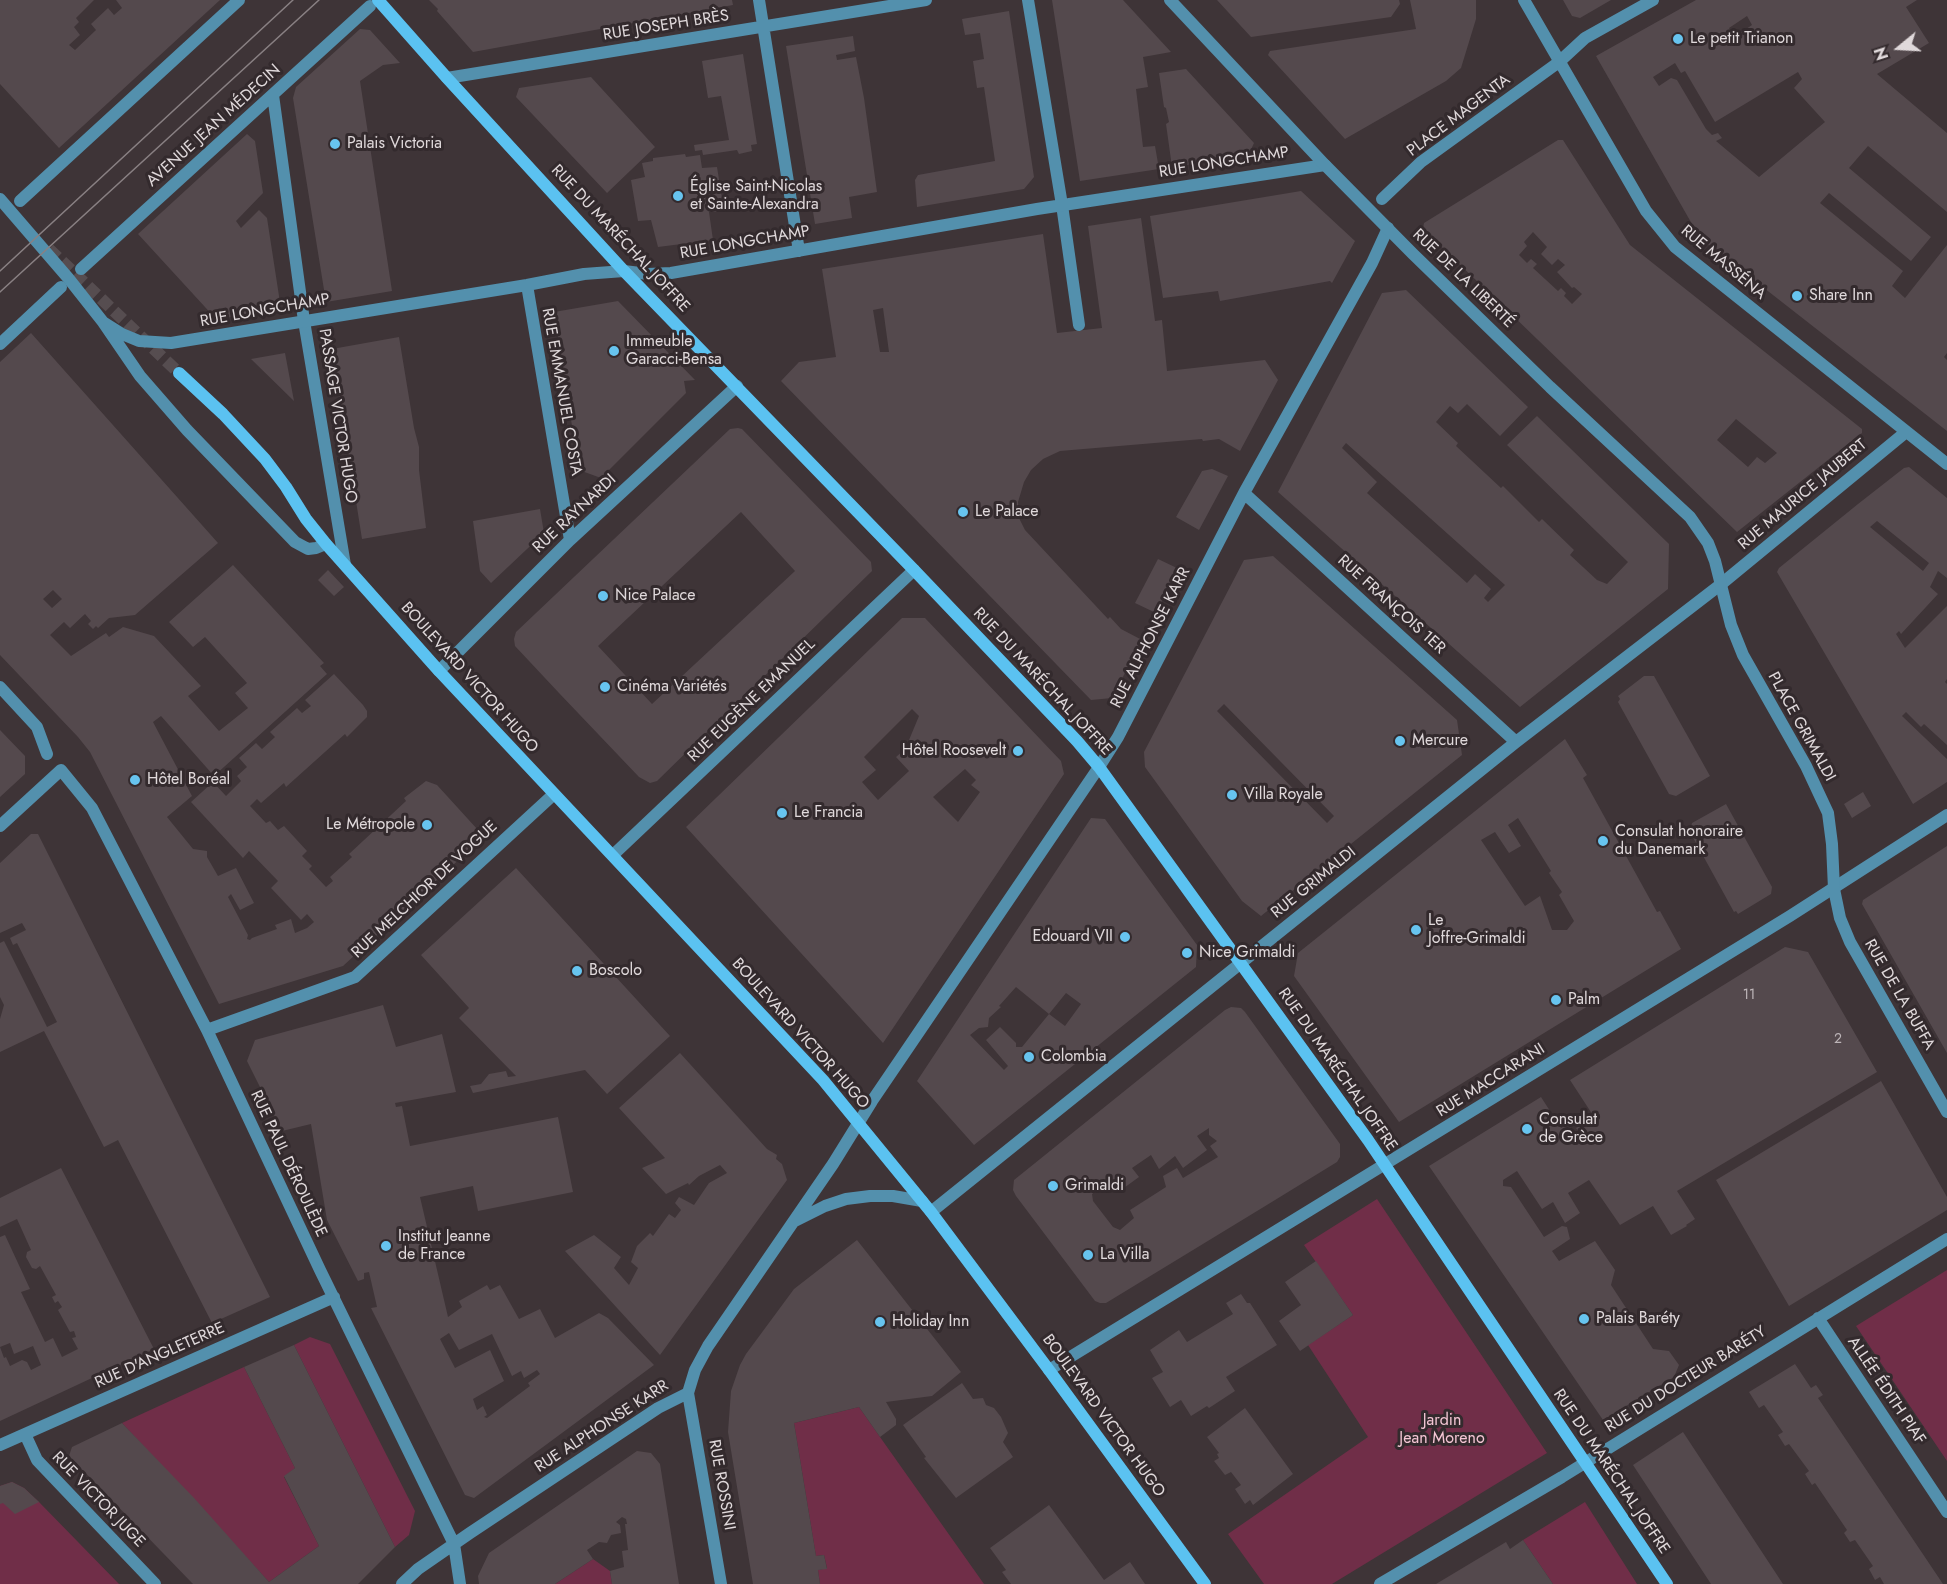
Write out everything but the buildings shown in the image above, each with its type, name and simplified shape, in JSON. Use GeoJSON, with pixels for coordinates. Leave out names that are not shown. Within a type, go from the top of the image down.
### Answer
{"type":"FeatureCollection","features":[{"type":"Feature","properties":{"kind":"main road","name":"RUE DU MARÉCHAL JOFFRE"},"geometry":{"type":"LineString","coordinates":[[374,3],[447,78],[624,271],[914,570],[1100,767],[1368,1140],[1667,1584]]}},
{"type":"Feature","properties":{"kind":"main road","name":"BOULEVARD VICTOR HUGO"},"geometry":{"type":"LineString","coordinates":[[179,373],[223,414],[265,459],[326,544],[439,671],[823,1080],[931,1212],[1205,1584]]}},
{"type":"Feature","properties":{"kind":"street"},"geometry":{"type":"LineString","coordinates":[[20,201],[239,0]]}},
{"type":"Feature","properties":{"kind":"street"},"geometry":{"type":"LineString","coordinates":[[759,0],[799,251]]}},
{"type":"Feature","properties":{"kind":"street","name":"RUE JOSEPH BRÈS"},"geometry":{"type":"LineString","coordinates":[[447,78],[926,0]]}},
{"type":"Feature","properties":{"kind":"street"},"geometry":{"type":"LineString","coordinates":[[1028,0],[1062,205],[1079,325]]}},
{"type":"Feature","properties":{"kind":"street","name":"RUE DE LA LIBERTÉ"},"geometry":{"type":"LineString","coordinates":[[1170,0],[1325,165],[1388,228],[1550,387],[1690,517],[1708,543],[1720,585]]}},
{"type":"Feature","properties":{"kind":"street","name":"RUE MASSÉNA"},"geometry":{"type":"LineString","coordinates":[[1524,0],[1646,211],[1675,247],[1947,464]]}},
{"type":"Feature","properties":{"kind":"street","name":"PLACE MAGENTA"},"geometry":{"type":"LineString","coordinates":[[1382,199],[1421,162],[1559,63],[1585,38],[1653,0]]}},
{"type":"Feature","properties":{"kind":"street","name":"AVENUE JEAN MÉDECIN"},"geometry":{"type":"LineString","coordinates":[[81,269],[374,3]]}},
{"type":"Feature","properties":{"kind":"street","name":"PASSAGE VICTOR HUGO"},"geometry":{"type":"LineString","coordinates":[[273,95],[304,321],[345,565]]}},
{"type":"Feature","properties":{"kind":"street","name":"RUE LONGCHAMP"},"geometry":{"type":"LineString","coordinates":[[103,322],[122,334],[140,341],[171,343],[584,274],[624,271],[648,274],[671,273],[1062,205],[1325,165]]}},
{"type":"Feature","properties":{"kind":"street"},"geometry":{"type":"LineString","coordinates":[[0,199],[65,283],[103,322],[148,385],[187,430],[295,542],[308,549],[326,544]]}},
{"type":"Feature","properties":{"kind":"street","name":"RUE ALPHONSE KARR"},"geometry":{"type":"LineString","coordinates":[[402,1584],[418,1569],[454,1544],[658,1408],[688,1393],[695,1370],[708,1346],[1100,767],[1127,720],[1244,493],[1372,263],[1388,228]]}},
{"type":"Feature","properties":{"kind":"street"},"geometry":{"type":"LineString","coordinates":[[0,344],[65,283]]}},
{"type":"Feature","properties":{"kind":"street","name":"RUE EMMANUEL COSTA"},"geometry":{"type":"LineString","coordinates":[[527,285],[570,540]]}},
{"type":"Feature","properties":{"kind":"street","name":"RUE RAYNARDI"},"geometry":{"type":"LineString","coordinates":[[439,671],[570,540],[737,386]]}},
{"type":"Feature","properties":{"kind":"street","name":"RUE MAURICE JAUBERT"},"geometry":{"type":"LineString","coordinates":[[1720,585],[1906,432]]}},
{"type":"Feature","properties":{"kind":"street","name":"RUE FRANÇOIS 1ER"},"geometry":{"type":"LineString","coordinates":[[1244,493],[1516,742]]}},
{"type":"Feature","properties":{"kind":"street","name":"RUE EUGÈNE EMANUEL"},"geometry":{"type":"LineString","coordinates":[[613,855],[914,570]]}},
{"type":"Feature","properties":{"kind":"street","name":"RUE GRIMALDI"},"geometry":{"type":"LineString","coordinates":[[931,1212],[1516,742],[1720,585]]}},
{"type":"Feature","properties":{"kind":"street","name":"PLACE GRIMALDI"},"geometry":{"type":"LineString","coordinates":[[1720,585],[1731,625],[1743,655],[1806,766],[1828,813],[1834,889]]}},
{"type":"Feature","properties":{"kind":"street"},"geometry":{"type":"LineString","coordinates":[[0,687],[37,727],[47,754]]}},
{"type":"Feature","properties":{"kind":"street","name":"RUE PAUL DÉROULÈDE"},"geometry":{"type":"LineString","coordinates":[[0,826],[61,770],[92,808],[207,1030],[454,1544],[460,1584]]}},
{"type":"Feature","properties":{"kind":"street","name":"RUE MELCHIOR DE VOGUE"},"geometry":{"type":"LineString","coordinates":[[207,1030],[355,977],[554,794]]}},
{"type":"Feature","properties":{"kind":"street","name":"RUE MACCARANI"},"geometry":{"type":"LineString","coordinates":[[1049,1370],[1834,889],[1947,815]]}},
{"type":"Feature","properties":{"kind":"street","name":"RUE DE LA BUFFA"},"geometry":{"type":"LineString","coordinates":[[1834,889],[1840,918],[1850,942],[1947,1113]]}},
{"type":"Feature","properties":{"kind":"street","name":"RUE ALPHONSE KARR"},"geometry":{"type":"LineString","coordinates":[[792,1223],[825,1206],[846,1199],[893,1196],[922,1201]]}},
{"type":"Feature","properties":{"kind":"street","name":"RUE DU DOCTEUR BARÉTY"},"geometry":{"type":"LineString","coordinates":[[1380,1584],[1585,1463],[1947,1239]]}},
{"type":"Feature","properties":{"kind":"street","name":"RUE D'ANGLETERRE"},"geometry":{"type":"LineString","coordinates":[[0,1445],[334,1297]]}},
{"type":"Feature","properties":{"kind":"street","name":"ALLÉE ÉDITH PIAF"},"geometry":{"type":"LineString","coordinates":[[1818,1318],[1947,1512]]}},
{"type":"Feature","properties":{"kind":"street","name":"RUE ROSSINI"},"geometry":{"type":"LineString","coordinates":[[688,1393],[721,1584]]}},
{"type":"Feature","properties":{"kind":"street","name":"RUE VICTOR JUGE"},"geometry":{"type":"LineString","coordinates":[[25,1434],[37,1460],[154,1584]]}},
{"type":"Feature","properties":{"kind":"green space","name":"Jardin Jean Moreno"},"geometry":{"type":"Polygon","coordinates":[[[1377,1199],[1547,1453],[1332,1584],[1264,1584],[1228,1534],[1368,1437],[1308,1345],[1353,1315],[1304,1245],[1377,1199]]]}},
{"type":"Feature","properties":{"kind":"green space"},"geometry":{"type":"Polygon","coordinates":[[[1947,1270],[1947,1461],[1856,1326],[1947,1270]]]}},
{"type":"Feature","properties":{"kind":"green space"},"geometry":{"type":"Polygon","coordinates":[[[310,1337],[330,1344],[415,1511],[409,1535],[395,1547],[294,1345],[310,1337]]]}},
{"type":"Feature","properties":{"kind":"green space"},"geometry":{"type":"Polygon","coordinates":[[[244,1367],[295,1468],[284,1477],[319,1546],[269,1582],[122,1423],[244,1367]]]}},
{"type":"Feature","properties":{"kind":"green space"},"geometry":{"type":"Polygon","coordinates":[[[859,1407],[984,1584],[820,1584],[818,1570],[827,1568],[824,1555],[816,1556],[794,1423],[859,1407]]]}},
{"type":"Feature","properties":{"kind":"green space"},"geometry":{"type":"Polygon","coordinates":[[[12,1482],[24,1488],[39,1502],[119,1584],[0,1584],[0,1486],[12,1482]]]}},
{"type":"Feature","properties":{"kind":"green space"},"geometry":{"type":"Polygon","coordinates":[[[1585,1502],[1637,1584],[1553,1584],[1523,1540],[1585,1502]]]}},
{"type":"Feature","properties":{"kind":"green space"},"geometry":{"type":"Polygon","coordinates":[[[593,1559],[610,1571],[612,1584],[555,1584],[593,1559]]]}},
{"type":"Feature","properties":{"kind":"tunnel"},"geometry":{"type":"LineString","coordinates":[[49,249],[179,373]]}},
{"type":"Feature","properties":{"kind":"tram line"},"geometry":{"type":"LineString","coordinates":[[0,271],[293,0]]}},
{"type":"Feature","properties":{"kind":"tram line"},"geometry":{"type":"LineString","coordinates":[[0,292],[319,0]]}},
{"type":"Feature","properties":{"kind":"place","name":"Le petit Trianon"},"geometry":{"type":"Point","coordinates":[1678,39]}},
{"type":"Feature","properties":{"kind":"place","name":"Palais Victoria"},"geometry":{"type":"Point","coordinates":[335,144]}},
{"type":"Feature","properties":{"kind":"place","name":"Église Saint-Nicolas et Sainte-Alexandra"},"geometry":{"type":"Point","coordinates":[678,196]}},
{"type":"Feature","properties":{"kind":"place","name":"Share Inn"},"geometry":{"type":"Point","coordinates":[1797,296]}},
{"type":"Feature","properties":{"kind":"place","name":"Immeuble Garacci-Bensa"},"geometry":{"type":"Point","coordinates":[614,351]}},
{"type":"Feature","properties":{"kind":"place","name":"Le Palace"},"geometry":{"type":"Point","coordinates":[963,512]}},
{"type":"Feature","properties":{"kind":"place","name":"Nice Palace"},"geometry":{"type":"Point","coordinates":[603,596]}},
{"type":"Feature","properties":{"kind":"place","name":"Cinéma Variétés"},"geometry":{"type":"Point","coordinates":[605,687]}},
{"type":"Feature","properties":{"kind":"place","name":"Mercure"},"geometry":{"type":"Point","coordinates":[1400,741]}},
{"type":"Feature","properties":{"kind":"place","name":"Hôtel Roosevelt"},"geometry":{"type":"Point","coordinates":[1018,751]}},
{"type":"Feature","properties":{"kind":"place","name":"Hôtel Boréal"},"geometry":{"type":"Point","coordinates":[135,780]}},
{"type":"Feature","properties":{"kind":"place","name":"Villa Royale"},"geometry":{"type":"Point","coordinates":[1232,795]}},
{"type":"Feature","properties":{"kind":"place","name":"Le Francia"},"geometry":{"type":"Point","coordinates":[782,813]}},
{"type":"Feature","properties":{"kind":"place","name":"Le Métropole"},"geometry":{"type":"Point","coordinates":[427,825]}},
{"type":"Feature","properties":{"kind":"place","name":"Consulat honoraire du Danemark"},"geometry":{"type":"Point","coordinates":[1603,841]}},
{"type":"Feature","properties":{"kind":"place","name":"Le Joffre-Grimaldi"},"geometry":{"type":"Point","coordinates":[1416,930]}},
{"type":"Feature","properties":{"kind":"place","name":"Edouard VII"},"geometry":{"type":"Point","coordinates":[1125,937]}},
{"type":"Feature","properties":{"kind":"place","name":"Nice Grimaldi"},"geometry":{"type":"Point","coordinates":[1187,953]}},
{"type":"Feature","properties":{"kind":"place","name":"Boscolo"},"geometry":{"type":"Point","coordinates":[577,971]}},
{"type":"Feature","properties":{"kind":"place","name":"Palm"},"geometry":{"type":"Point","coordinates":[1556,1000]}},
{"type":"Feature","properties":{"kind":"place","name":"Colombia"},"geometry":{"type":"Point","coordinates":[1029,1057]}},
{"type":"Feature","properties":{"kind":"place","name":"Consulat de Grèce"},"geometry":{"type":"Point","coordinates":[1527,1129]}},
{"type":"Feature","properties":{"kind":"place","name":"Grimaldi"},"geometry":{"type":"Point","coordinates":[1053,1186]}},
{"type":"Feature","properties":{"kind":"place","name":"Institut Jeanne de France"},"geometry":{"type":"Point","coordinates":[386,1246]}},
{"type":"Feature","properties":{"kind":"place","name":"La Villa"},"geometry":{"type":"Point","coordinates":[1088,1255]}},
{"type":"Feature","properties":{"kind":"place","name":"Palais Baréty"},"geometry":{"type":"Point","coordinates":[1584,1319]}},
{"type":"Feature","properties":{"kind":"place","name":"Holiday Inn"},"geometry":{"type":"Point","coordinates":[880,1322]}}]}
